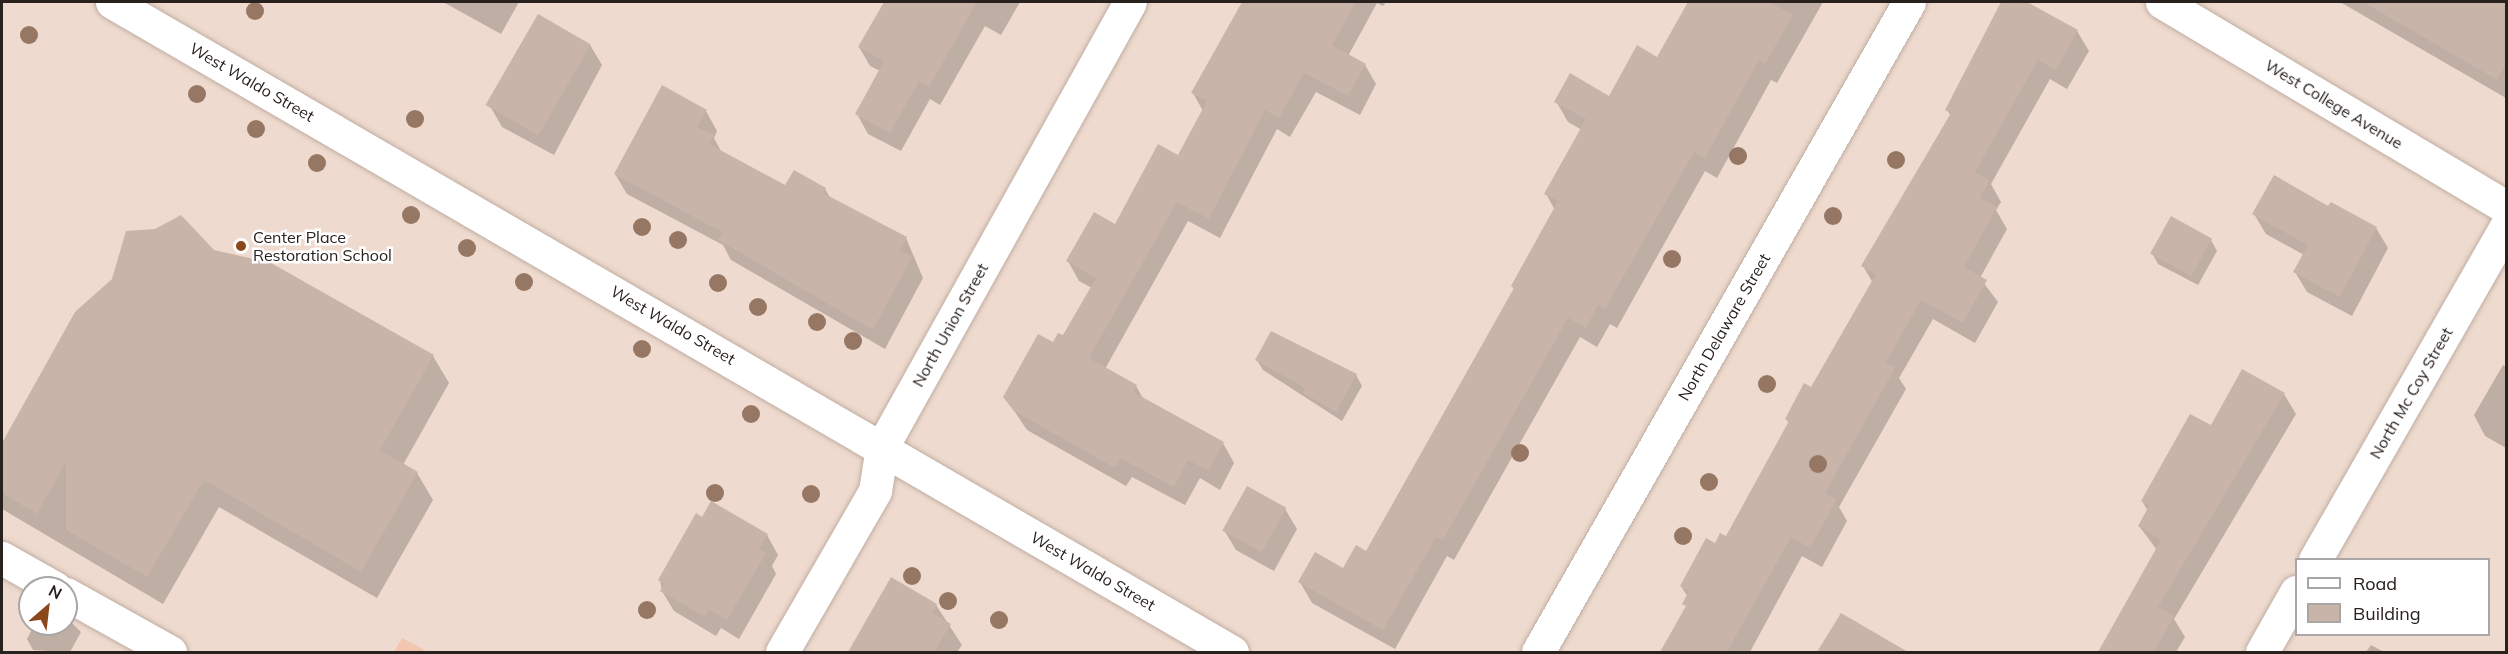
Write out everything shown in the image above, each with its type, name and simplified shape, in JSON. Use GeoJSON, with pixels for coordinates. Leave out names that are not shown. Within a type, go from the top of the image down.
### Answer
{"type":"FeatureCollection","features":[{"type":"Feature","properties":{"kind":"street","name":"West Waldo Street"},"geometry":{"type":"LineString","coordinates":[[112,2],[1232,652]]}},
{"type":"Feature","properties":{"kind":"street","name":"North Union Street"},"geometry":{"type":"LineString","coordinates":[[782,652],[875,491],[882,447],[1130,2]]}},
{"type":"Feature","properties":{"kind":"street","name":"North Delaware Street"},"geometry":{"type":"LineString","coordinates":[[1538,652],[1909,2]]}},
{"type":"Feature","properties":{"kind":"street","name":"West College Avenue"},"geometry":{"type":"LineString","coordinates":[[2162,2],[2506,207]]}},
{"type":"Feature","properties":{"kind":"street","name":"North Mc Coy Street"},"geometry":{"type":"LineString","coordinates":[[2316,558],[2506,227]]}},
{"type":"Feature","properties":{"kind":"street"},"geometry":{"type":"LineString","coordinates":[[2,558],[34,576]]}},
{"type":"Feature","properties":{"kind":"street"},"geometry":{"type":"LineString","coordinates":[[2262,652],[2295,594]]}},
{"type":"Feature","properties":{"kind":"street"},"geometry":{"type":"LineString","coordinates":[[78,601],[170,652]]}},
{"type":"Feature","properties":{"kind":"shaded area"},"geometry":{"type":"Polygon","coordinates":[[[402,638],[428,652],[394,652],[402,638]]]}},
{"type":"Feature","properties":{"kind":"building"},"geometry":{"type":"Polygon","coordinates":[[[884,2],[977,2],[929,87],[919,81],[890,133],[855,114],[884,61],[858,47],[884,2]]]}},
{"type":"Feature","properties":{"kind":"building"},"geometry":{"type":"Polygon","coordinates":[[[1242,2],[1356,2],[1332,45],[1366,64],[1348,96],[1304,73],[1279,118],[1265,110],[1209,219],[1177,202],[1089,358],[1137,385],[1133,392],[1224,442],[1209,471],[1188,460],[1174,487],[1120,458],[1115,468],[1014,411],[1003,397],[1038,334],[1053,342],[1058,333],[1063,335],[1096,278],[1066,261],[1094,212],[1115,224],[1158,144],[1178,155],[1207,101],[1191,93],[1242,2]]]}},
{"type":"Feature","properties":{"kind":"building"},"geometry":{"type":"Polygon","coordinates":[[[1688,2],[1769,2],[1793,15],[1765,64],[1759,60],[1705,158],[1694,152],[1605,309],[1598,305],[1586,328],[1568,318],[1443,540],[1436,537],[1383,630],[1298,582],[1315,552],[1343,568],[1356,545],[1366,551],[1514,288],[1511,286],[1558,201],[1544,194],[1586,119],[1554,102],[1570,73],[1609,96],[1637,45],[1657,57],[1688,2]]]}},
{"type":"Feature","properties":{"kind":"building"},"geometry":{"type":"Polygon","coordinates":[[[2001,2],[2027,2],[2078,30],[2056,70],[2038,60],[1975,172],[1990,180],[1980,198],[1997,207],[1964,267],[1987,280],[1963,323],[1921,300],[1886,362],[1895,368],[1825,493],[1837,499],[1810,548],[1791,537],[1727,652],[1660,652],[1686,606],[1682,604],[1689,591],[1680,586],[1706,538],[1715,543],[1720,533],[1726,536],[1789,421],[1785,419],[1804,383],[1811,387],[1876,274],[1861,266],[1951,113],[1945,110],[2001,2]]]}},
{"type":"Feature","properties":{"kind":"building"},"geometry":{"type":"Polygon","coordinates":[[[2363,2],[2506,2],[2506,64],[2497,80],[2363,2]]]}},
{"type":"Feature","properties":{"kind":"building"},"geometry":{"type":"Polygon","coordinates":[[[538,14],[591,44],[538,135],[486,105],[538,14]]]}},
{"type":"Feature","properties":{"kind":"building"},"geometry":{"type":"Polygon","coordinates":[[[662,85],[707,110],[697,127],[714,135],[709,144],[785,185],[794,170],[826,188],[823,193],[907,237],[900,250],[912,257],[873,330],[718,240],[722,232],[614,174],[662,85]]]}},
{"type":"Feature","properties":{"kind":"building"},"geometry":{"type":"Polygon","coordinates":[[[2274,175],[2328,206],[2331,202],[2377,227],[2340,297],[2293,272],[2308,245],[2252,214],[2274,175]]]}},
{"type":"Feature","properties":{"kind":"building"},"geometry":{"type":"Polygon","coordinates":[[[181,215],[214,250],[271,263],[434,355],[380,450],[418,472],[361,572],[204,480],[147,577],[66,530],[66,462],[37,514],[2,493],[2,443],[75,312],[112,279],[126,231],[155,229],[181,215]]]}},
{"type":"Feature","properties":{"kind":"building"},"geometry":{"type":"Polygon","coordinates":[[[2171,216],[2212,239],[2191,276],[2150,254],[2171,216]]]}},
{"type":"Feature","properties":{"kind":"building"},"geometry":{"type":"Polygon","coordinates":[[[1271,331],[1357,374],[1336,412],[1303,393],[1305,388],[1255,360],[1271,331]]]}},
{"type":"Feature","properties":{"kind":"building"},"geometry":{"type":"Polygon","coordinates":[[[2242,369],[2285,393],[2158,607],[2174,616],[2154,652],[2098,652],[2161,540],[2138,526],[2149,506],[2141,501],[2190,414],[2211,425],[2242,369]]]}},
{"type":"Feature","properties":{"kind":"building"},"geometry":{"type":"Polygon","coordinates":[[[1247,486],[1286,508],[1262,552],[1222,531],[1247,486]]]}},
{"type":"Feature","properties":{"kind":"building"},"geometry":{"type":"Polygon","coordinates":[[[711,501],[768,534],[759,549],[766,553],[727,620],[709,609],[705,617],[660,591],[664,584],[658,580],[696,513],[702,517],[711,501]]]}},
{"type":"Feature","properties":{"kind":"building"},"geometry":{"type":"Polygon","coordinates":[[[891,577],[937,604],[933,613],[951,624],[934,652],[848,652],[891,577]]]}},
{"type":"Feature","properties":{"kind":"building"},"geometry":{"type":"Polygon","coordinates":[[[1841,613],[1908,652],[1817,652],[1841,613]]]}},
{"type":"Feature","properties":{"kind":"place","name":"Center Place Restoration School"},"geometry":{"type":"Point","coordinates":[241,246]}}]}
